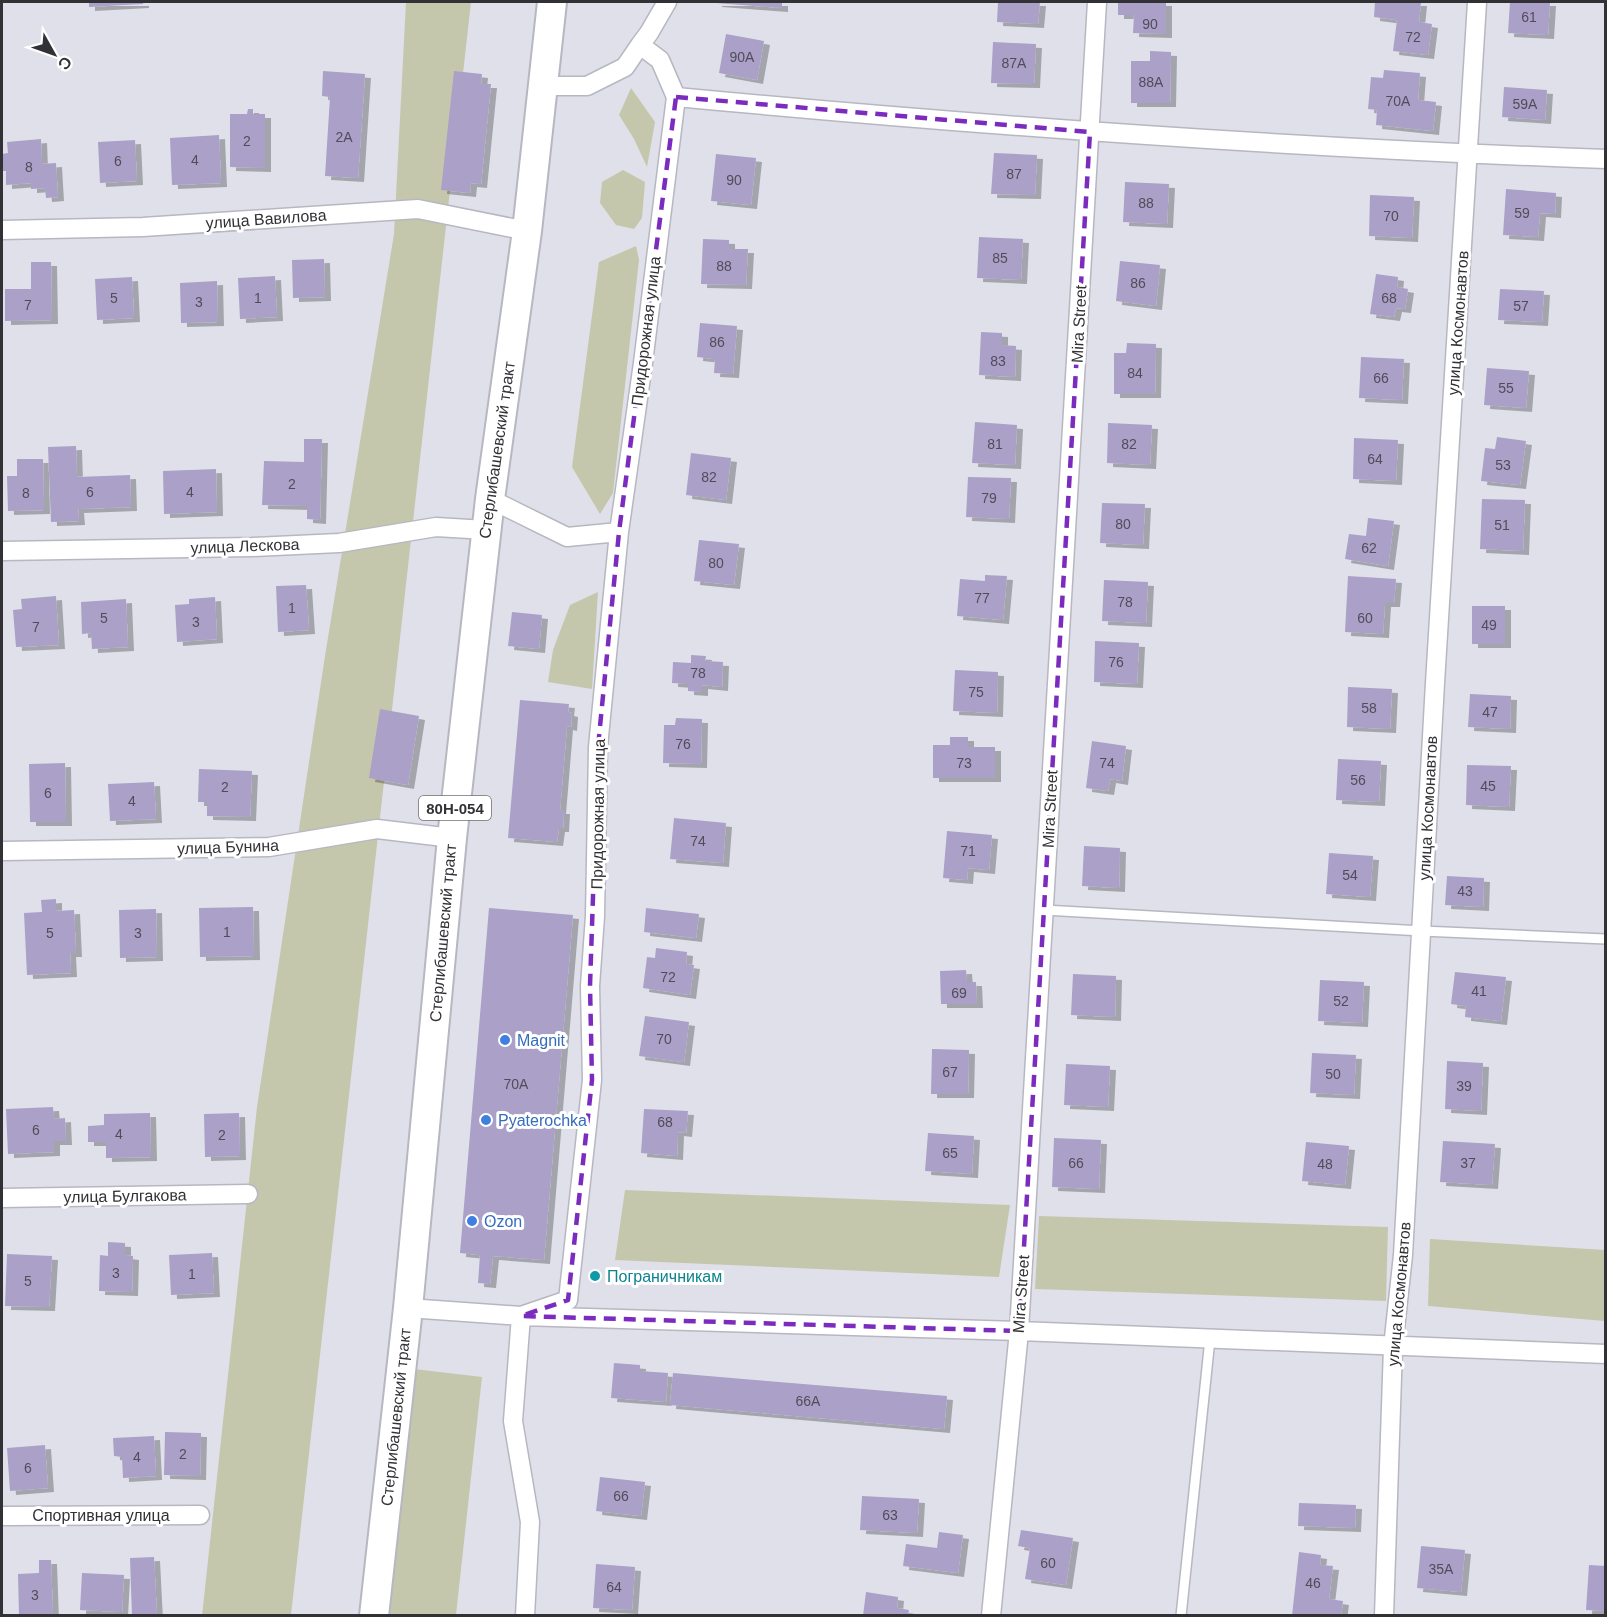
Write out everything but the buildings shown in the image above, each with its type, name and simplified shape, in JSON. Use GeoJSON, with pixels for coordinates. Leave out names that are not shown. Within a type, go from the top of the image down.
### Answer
{"type":"FeatureCollection","features":[{"type":"Feature","properties":{"kind":"main road","name":"Стерлибашевский тракт"},"geometry":{"type":"LineString","coordinates":[[374,1616],[408,1308],[452,838],[486,530],[527,231],[552,2]]}},
{"type":"Feature","properties":{"kind":"street"},"geometry":{"type":"LineString","coordinates":[[543,86],[587,86],[625,67],[667,2]]}},
{"type":"Feature","properties":{"kind":"street","name":"Mira Street"},"geometry":{"type":"LineString","coordinates":[[991,1616],[1019,1331],[1098,2]]}},
{"type":"Feature","properties":{"kind":"street","name":"улица Космонавтов"},"geometry":{"type":"LineString","coordinates":[[1384,1616],[1393,1347],[1403,1255],[1477,2]]}},
{"type":"Feature","properties":{"kind":"street","name":"Придорожная улица"},"geometry":{"type":"LineString","coordinates":[[521,1316],[568,1300],[592,1080],[590,987],[595,916],[598,747],[619,532],[643,363],[675,97],[660,60],[640,45]]}},
{"type":"Feature","properties":{"kind":"street"},"geometry":{"type":"LineString","coordinates":[[675,97],[1090,132],[1469,154],[1605,159]]}},
{"type":"Feature","properties":{"kind":"street","name":"улица Вавилова"},"geometry":{"type":"LineString","coordinates":[[2,230],[143,226],[418,209],[527,231]]}},
{"type":"Feature","properties":{"kind":"street"},"geometry":{"type":"LineString","coordinates":[[490,499],[567,537],[619,532]]}},
{"type":"Feature","properties":{"kind":"street","name":"улица Лескова"},"geometry":{"type":"LineString","coordinates":[[2,551],[274,546],[339,543],[436,527],[486,530]]}},
{"type":"Feature","properties":{"kind":"street","name":"улица Бунина"},"geometry":{"type":"LineString","coordinates":[[2,851],[269,847],[377,829],[452,838]]}},
{"type":"Feature","properties":{"kind":"street","name":"улица Булгакова"},"geometry":{"type":"LineString","coordinates":[[2,1198],[248,1194]]}},
{"type":"Feature","properties":{"kind":"street"},"geometry":{"type":"LineString","coordinates":[[408,1308],[521,1316],[1019,1331],[1605,1354]]}},
{"type":"Feature","properties":{"kind":"street"},"geometry":{"type":"LineString","coordinates":[[521,1316],[513,1421],[530,1522],[525,1616]]}},
{"type":"Feature","properties":{"kind":"street","name":"Спортивная улица"},"geometry":{"type":"LineString","coordinates":[[2,1516],[200,1515]]}},
{"type":"Feature","properties":{"kind":"lane"},"geometry":{"type":"LineString","coordinates":[[1044,910],[1605,939]]}},
{"type":"Feature","properties":{"kind":"lane"},"geometry":{"type":"LineString","coordinates":[[1181,1616],[1210,1339]]}},
{"type":"Feature","properties":{"kind":"highlighted area"},"geometry":{"type":"Polygon","coordinates":[[[676,97],[1090,132],[1019,1331],[521,1316],[568,1300],[592,1080],[590,986],[598,747],[619,532],[676,97]]]}},
{"type":"Feature","properties":{"kind":"green space"},"geometry":{"type":"Polygon","coordinates":[[[406,2],[471,2],[291,1615],[202,1616],[257,1107],[325,656],[394,234],[406,2]]]}},
{"type":"Feature","properties":{"kind":"green space"},"geometry":{"type":"Polygon","coordinates":[[[631,88],[655,122],[647,167],[634,139],[619,115],[631,88]]]}},
{"type":"Feature","properties":{"kind":"green space"},"geometry":{"type":"Polygon","coordinates":[[[623,170],[645,182],[642,218],[634,229],[616,225],[600,203],[602,182],[623,170]]]}},
{"type":"Feature","properties":{"kind":"green space"},"geometry":{"type":"Polygon","coordinates":[[[636,246],[639,260],[613,493],[600,514],[572,467],[599,262],[636,246]]]}},
{"type":"Feature","properties":{"kind":"green space"},"geometry":{"type":"Polygon","coordinates":[[[598,592],[592,689],[548,682],[553,650],[570,605],[598,592]]]}},
{"type":"Feature","properties":{"kind":"green space"},"geometry":{"type":"Polygon","coordinates":[[[625,1190],[1010,1205],[999,1277],[615,1260],[625,1190]]]}},
{"type":"Feature","properties":{"kind":"green space"},"geometry":{"type":"Polygon","coordinates":[[[1039,1216],[1388,1227],[1386,1301],[1035,1289],[1039,1216]]]}},
{"type":"Feature","properties":{"kind":"green space"},"geometry":{"type":"Polygon","coordinates":[[[1430,1239],[1605,1250],[1605,1321],[1428,1306],[1430,1239]]]}},
{"type":"Feature","properties":{"kind":"green space"},"geometry":{"type":"Polygon","coordinates":[[[414,1369],[482,1377],[456,1615],[388,1616],[414,1369]]]}},
{"type":"Feature","properties":{"kind":"place","name":"Magnit"},"geometry":{"type":"Point","coordinates":[505,1040]}},
{"type":"Feature","properties":{"kind":"place","name":"Pyaterochka"},"geometry":{"type":"Point","coordinates":[486,1120]}},
{"type":"Feature","properties":{"kind":"place","name":"Ozon"},"geometry":{"type":"Point","coordinates":[472,1221]}},
{"type":"Feature","properties":{"kind":"place","name":"Пограничникам"},"geometry":{"type":"Point","coordinates":[595,1276]}}]}
